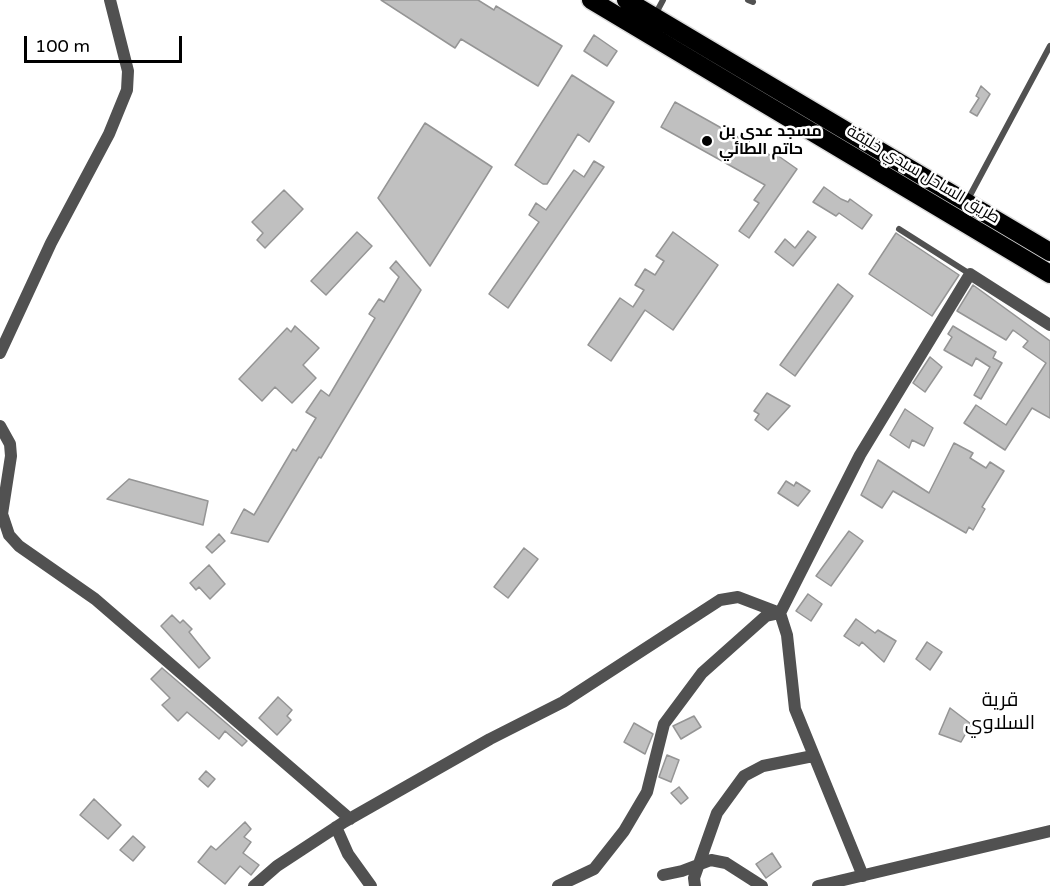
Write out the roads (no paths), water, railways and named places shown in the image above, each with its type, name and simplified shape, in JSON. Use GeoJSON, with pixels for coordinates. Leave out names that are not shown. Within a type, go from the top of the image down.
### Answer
{"type":"FeatureCollection","features":[{"type":"Feature","properties":{"kind":"highway","name":"طريق الساحل سيدي خليفة"},"geometry":{"type":"LineString","coordinates":[[591,0],[962,211],[1050,274]]}},
{"type":"Feature","properties":{"kind":"highway"},"geometry":{"type":"LineString","coordinates":[[626,0],[962,211],[1050,252]]}},
{"type":"Feature","properties":{"kind":"street"},"geometry":{"type":"LineString","coordinates":[[0,353],[51,243],[109,134],[127,90],[128,71],[110,0]]}},
{"type":"Feature","properties":{"kind":"street"},"geometry":{"type":"LineString","coordinates":[[863,876],[795,709],[787,635],[780,613],[860,455],[970,274],[1050,326]]}},
{"type":"Feature","properties":{"kind":"street"},"geometry":{"type":"LineString","coordinates":[[0,426],[7,436],[11,456],[4,497],[4,525],[19,546],[95,599],[350,819]]}},
{"type":"Feature","properties":{"kind":"street"},"geometry":{"type":"LineString","coordinates":[[254,886],[277,866],[336,827],[563,702],[720,600],[747,599],[780,613]]}},
{"type":"Feature","properties":{"kind":"street"},"geometry":{"type":"LineString","coordinates":[[558,886],[594,869],[624,831],[647,792],[664,724],[702,673],[766,616],[780,613]]}},
{"type":"Feature","properties":{"kind":"street"},"geometry":{"type":"LineString","coordinates":[[695,886],[694,878],[717,813],[744,776],[763,766],[813,756]]}},
{"type":"Feature","properties":{"kind":"street"},"geometry":{"type":"LineString","coordinates":[[336,827],[348,854],[371,886]]}},
{"type":"Feature","properties":{"kind":"street"},"geometry":{"type":"LineString","coordinates":[[818,886],[1050,831]]}},
{"type":"Feature","properties":{"kind":"street"},"geometry":{"type":"LineString","coordinates":[[663,875],[699,866],[711,860],[726,863],[762,886]]}},
{"type":"Feature","properties":{"kind":"lane"},"geometry":{"type":"LineString","coordinates":[[654,17],[663,0]]}},
{"type":"Feature","properties":{"kind":"lane"},"geometry":{"type":"LineString","coordinates":[[962,211],[1050,46]]}},
{"type":"Feature","properties":{"kind":"lane"},"geometry":{"type":"LineString","coordinates":[[899,229],[970,274]]}},
{"type":"Feature","properties":{"kind":"place","name":"مسجد عدي بن حاتم الطائي"},"geometry":{"type":"Point","coordinates":[707,141]}},
{"type":"Feature","properties":{"kind":"district","name":"قرية السلاوي"},"geometry":{"type":"Point","coordinates":[1000,712]}}]}
